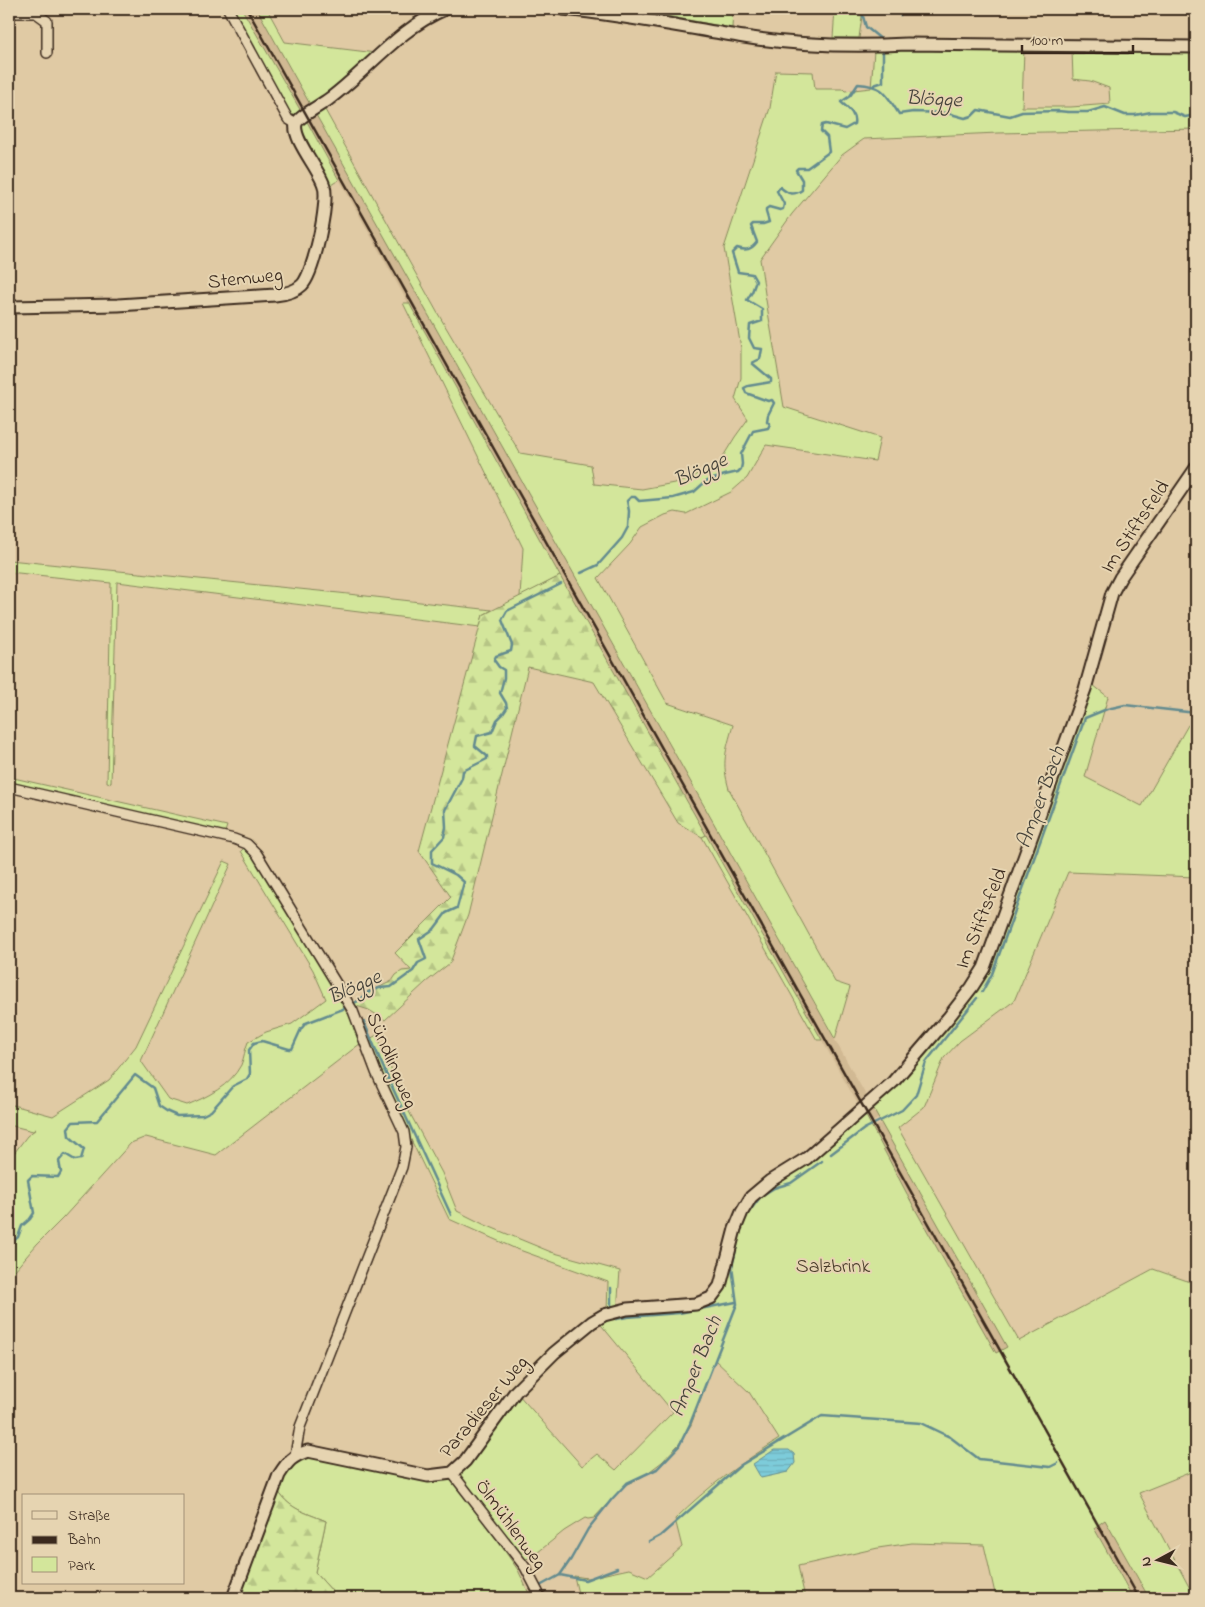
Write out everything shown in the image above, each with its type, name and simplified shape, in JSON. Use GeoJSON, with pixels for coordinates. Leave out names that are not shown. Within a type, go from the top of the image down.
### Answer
{"type":"FeatureCollection","features":[{"type":"Feature","properties":{"kind":"street"},"geometry":{"type":"LineString","coordinates":[[228,9],[288,119],[296,124],[298,120],[349,84],[404,33],[424,19],[445,9]]}},
{"type":"Feature","properties":{"kind":"street"},"geometry":{"type":"LineString","coordinates":[[563,9],[610,14],[772,40],[872,46],[917,44],[1196,47]]}},
{"type":"Feature","properties":{"kind":"street"},"geometry":{"type":"LineString","coordinates":[[9,13],[36,13],[47,21],[47,53]]}},
{"type":"Feature","properties":{"kind":"street","name":"Stemweg"},"geometry":{"type":"LineString","coordinates":[[9,307],[169,303],[275,295],[289,293],[300,287],[307,279],[313,262],[325,197],[322,180],[298,138],[295,129],[296,124]]}},
{"type":"Feature","properties":{"kind":"street","name":"Im Stiftsfeld"},"geometry":{"type":"LineString","coordinates":[[604,1315],[627,1309],[696,1304],[711,1298],[720,1286],[735,1229],[751,1197],[770,1181],[807,1158],[893,1082],[920,1053],[972,987],[984,968],[1086,689],[1112,593],[1120,578],[1196,468]]}},
{"type":"Feature","properties":{"kind":"street","name":"Sündlingweg"},"geometry":{"type":"LineString","coordinates":[[9,787],[234,838],[247,844],[257,854],[353,1011],[376,1072],[404,1132],[406,1147],[402,1167],[300,1426],[296,1455]]}},
{"type":"Feature","properties":{"kind":"street","name":"Paradieser Weg"},"geometry":{"type":"LineString","coordinates":[[296,1455],[308,1451],[428,1476],[452,1473],[465,1461],[516,1392],[528,1379],[554,1353],[592,1322],[604,1315]]}},
{"type":"Feature","properties":{"kind":"street"},"geometry":{"type":"LineString","coordinates":[[233,1598],[279,1475],[286,1464],[296,1455]]}},
{"type":"Feature","properties":{"kind":"street","name":"Ölmühlenweg"},"geometry":{"type":"LineString","coordinates":[[452,1473],[525,1568],[537,1592]]}},
{"type":"Feature","properties":{"kind":"shaded area"},"geometry":{"type":"Polygon","coordinates":[[[242,9],[257,9],[428,313],[879,1118],[869,1124],[560,576],[305,118],[242,9]]]}},
{"type":"Feature","properties":{"kind":"shaded area"},"geometry":{"type":"Polygon","coordinates":[[[882,1123],[1149,1598],[1133,1598],[894,1171],[872,1129],[882,1123]]]}},
{"type":"Feature","properties":{"kind":"green space"},"geometry":{"type":"Polygon","coordinates":[[[232,9],[242,9],[302,113],[295,115],[288,112],[232,9]]]}},
{"type":"Feature","properties":{"kind":"green space"},"geometry":{"type":"Polygon","coordinates":[[[257,9],[267,9],[285,42],[376,53],[345,83],[311,106],[257,9]]]}},
{"type":"Feature","properties":{"kind":"green space"},"geometry":{"type":"Polygon","coordinates":[[[628,9],[733,9],[732,28],[628,9]]]}},
{"type":"Feature","properties":{"kind":"green space"},"geometry":{"type":"Polygon","coordinates":[[[835,9],[863,9],[859,38],[833,38],[835,9]]]}},
{"type":"Feature","properties":{"kind":"green space"},"geometry":{"type":"Polygon","coordinates":[[[908,47],[1024,49],[1022,107],[1071,107],[1110,104],[1109,88],[1090,81],[1073,79],[1072,50],[1190,52],[1193,107],[1196,107],[1196,129],[998,133],[864,139],[842,155],[792,214],[760,259],[784,407],[880,438],[875,461],[766,445],[747,478],[731,492],[686,514],[675,512],[642,527],[630,544],[598,578],[667,703],[733,725],[725,764],[729,789],[835,982],[850,987],[835,1039],[315,113],[324,108],[437,312],[520,453],[591,465],[594,484],[642,489],[685,481],[719,463],[748,419],[735,399],[741,378],[741,348],[724,248],[770,108],[776,71],[813,72],[815,89],[843,89],[845,91],[871,88],[874,51],[908,47]]]}},
{"type":"Feature","properties":{"kind":"green space"},"geometry":{"type":"Polygon","coordinates":[[[305,118],[339,180],[329,186],[306,146],[300,127],[305,118]]]}},
{"type":"Feature","properties":{"kind":"green space"},"geometry":{"type":"Polygon","coordinates":[[[403,303],[409,303],[560,576],[520,597],[523,548],[403,303]]]}},
{"type":"Feature","properties":{"kind":"green space"},"geometry":{"type":"Polygon","coordinates":[[[9,560],[492,610],[483,615],[480,627],[117,582],[111,783],[107,782],[111,583],[9,572],[9,560]]]}},
{"type":"Feature","properties":{"kind":"green space"},"geometry":{"type":"Polygon","coordinates":[[[560,576],[706,835],[702,837],[678,823],[594,682],[528,667],[468,915],[450,963],[426,982],[385,1020],[369,1010],[350,1004],[361,999],[368,991],[392,981],[402,971],[411,970],[395,953],[451,897],[419,851],[483,615],[560,576]]]}},
{"type":"Feature","properties":{"kind":"green space","name":"Salzbrink"},"geometry":{"type":"Polygon","coordinates":[[[1093,685],[1108,697],[1085,777],[1142,806],[1188,725],[1196,722],[1196,877],[1068,872],[1014,1001],[960,1041],[944,1058],[924,1107],[898,1128],[1019,1341],[1153,1269],[1196,1284],[1196,1470],[1139,1493],[1195,1598],[1149,1598],[1105,1520],[1094,1528],[1133,1598],[996,1598],[984,1545],[912,1543],[878,1548],[798,1566],[805,1598],[579,1598],[574,1576],[587,1578],[629,1569],[648,1577],[682,1547],[675,1519],[725,1476],[779,1439],[749,1392],[715,1360],[691,1425],[679,1444],[662,1462],[642,1477],[625,1485],[594,1518],[585,1518],[564,1531],[532,1557],[526,1559],[519,1554],[454,1473],[517,1393],[582,1466],[597,1454],[616,1470],[673,1412],[597,1320],[712,1299],[742,1210],[865,1114],[915,1209],[996,1353],[1007,1347],[872,1107],[905,1076],[950,1025],[989,970],[1093,685]]]}},
{"type":"Feature","properties":{"kind":"green space"},"geometry":{"type":"Polygon","coordinates":[[[9,777],[227,826],[224,835],[9,785],[9,777]]]}},
{"type":"Feature","properties":{"kind":"green space"},"geometry":{"type":"Polygon","coordinates":[[[706,835],[822,1040],[817,1040],[702,837],[706,835]]]}},
{"type":"Feature","properties":{"kind":"green space"},"geometry":{"type":"Polygon","coordinates":[[[246,846],[255,854],[325,968],[346,1012],[349,1014],[361,1043],[216,1155],[146,1137],[131,1143],[37,1244],[9,1277],[9,1160],[27,1136],[36,1129],[33,1131],[9,1125],[9,1104],[53,1116],[109,1080],[136,1046],[224,861],[231,864],[141,1061],[168,1099],[187,1105],[217,1090],[231,1079],[241,1065],[248,1042],[266,1032],[292,1024],[326,999],[313,970],[241,851],[246,846]]]}},
{"type":"Feature","properties":{"kind":"green space"},"geometry":{"type":"Polygon","coordinates":[[[377,1035],[406,1106],[442,1173],[457,1211],[483,1224],[551,1252],[620,1271],[617,1311],[607,1312],[608,1282],[514,1248],[449,1219],[378,1071],[366,1041],[377,1035]]]}},
{"type":"Feature","properties":{"kind":"green space"},"geometry":{"type":"Polygon","coordinates":[[[309,1453],[452,1475],[518,1570],[531,1598],[331,1598],[332,1591],[315,1572],[326,1521],[291,1505],[276,1487],[298,1456],[309,1453]]]}},
{"type":"Feature","properties":{"kind":"green space"},"geometry":{"type":"Polygon","coordinates":[[[276,1487],[291,1505],[326,1521],[315,1572],[332,1591],[331,1598],[235,1598],[276,1487]]]}},
{"type":"Feature","properties":{"kind":"water"},"geometry":{"type":"Polygon","coordinates":[[[774,1450],[789,1450],[794,1454],[795,1463],[788,1472],[761,1478],[753,1464],[774,1450]]]}},
{"type":"Feature","properties":{"kind":"waterway"},"geometry":{"type":"LineString","coordinates":[[861,9],[866,27],[882,40]]}},
{"type":"Feature","properties":{"kind":"waterway"},"geometry":{"type":"LineString","coordinates":[[900,15],[904,9]]}},
{"type":"Feature","properties":{"kind":"waterway"},"geometry":{"type":"LineString","coordinates":[[874,85],[883,82],[883,51]]}},
{"type":"Feature","properties":{"kind":"waterway","name":"Blögge"},"geometry":{"type":"LineString","coordinates":[[581,573],[598,565],[622,538],[628,527],[629,511],[627,501],[631,497],[635,497],[639,501],[673,498],[694,492],[705,482],[738,472],[742,464],[741,454],[753,431],[768,428],[770,424],[767,421],[768,415],[774,403],[772,400],[768,401],[746,393],[744,388],[771,382],[771,379],[752,363],[760,359],[762,349],[754,348],[749,338],[750,325],[762,321],[762,309],[747,300],[756,281],[752,274],[738,272],[732,253],[737,248],[746,250],[753,247],[757,242],[751,226],[753,224],[769,222],[766,209],[769,207],[783,209],[784,204],[777,191],[780,187],[791,193],[802,190],[802,180],[796,170],[798,168],[807,168],[829,152],[827,137],[821,131],[822,125],[826,124],[845,129],[854,124],[853,114],[841,102],[850,96],[858,84],[879,89],[899,114],[913,112],[947,113],[965,118],[972,116],[978,110],[1010,116],[1022,112],[1088,112],[1105,107],[1125,115],[1151,112],[1173,112],[1185,117],[1196,115]]}},
{"type":"Feature","properties":{"kind":"waterway","name":"Blögge"},"geometry":{"type":"LineString","coordinates":[[9,1245],[18,1237],[22,1226],[34,1213],[28,1180],[32,1176],[58,1177],[61,1172],[59,1161],[65,1154],[75,1160],[81,1159],[84,1149],[69,1136],[68,1128],[73,1122],[97,1121],[135,1075],[153,1088],[159,1106],[168,1112],[177,1116],[203,1115],[211,1111],[233,1086],[247,1079],[250,1074],[249,1050],[254,1043],[262,1041],[292,1049],[301,1029],[306,1023],[343,1009],[360,1000],[367,993],[379,988],[391,987],[413,971],[418,963],[426,959],[419,939],[434,929],[446,913],[457,908],[464,882],[456,875],[432,863],[432,850],[444,837],[446,827],[445,810],[462,778],[463,771],[487,759],[487,756],[475,746],[477,736],[492,732],[497,720],[507,708],[500,693],[504,670],[494,660],[496,656],[511,651],[512,645],[502,620],[507,611],[561,584]]}},
{"type":"Feature","properties":{"kind":"waterway","name":"Amper Bach"},"geometry":{"type":"LineString","coordinates":[[982,992],[992,974],[1085,718],[1107,709],[1125,705],[1196,713]]}},
{"type":"Feature","properties":{"kind":"waterway","name":"Amper Bach"},"geometry":{"type":"LineString","coordinates":[[831,1154],[864,1129],[902,1110],[916,1095],[926,1062],[977,998]]}},
{"type":"Feature","properties":{"kind":"waterway"},"geometry":{"type":"LineString","coordinates":[[364,1022],[451,1215]]}},
{"type":"Feature","properties":{"kind":"waterway","name":"Amper Bach"},"geometry":{"type":"LineString","coordinates":[[746,1216],[761,1196],[774,1188],[791,1183],[822,1161]]}},
{"type":"Feature","properties":{"kind":"waterway","name":"Amper Bach"},"geometry":{"type":"LineString","coordinates":[[560,1575],[588,1529],[612,1499],[627,1483],[657,1469],[679,1446],[690,1424],[737,1304],[732,1267],[737,1245]]}},
{"type":"Feature","properties":{"kind":"waterway"},"geometry":{"type":"LineString","coordinates":[[611,1288],[611,1308]]}},
{"type":"Feature","properties":{"kind":"waterway"},"geometry":{"type":"LineString","coordinates":[[615,1316],[616,1319],[679,1313],[736,1302]]}},
{"type":"Feature","properties":{"kind":"waterway"},"geometry":{"type":"LineString","coordinates":[[649,1542],[660,1536],[741,1465],[822,1416],[921,1423],[950,1437],[979,1459],[1050,1467],[1058,1463]]}},
{"type":"Feature","properties":{"kind":"waterway"},"geometry":{"type":"LineString","coordinates":[[538,1587],[560,1575],[585,1580],[617,1568]]}},
{"type":"Feature","properties":{"kind":"waterway"},"geometry":{"type":"LineString","coordinates":[[530,1598],[534,1591]]}},
{"type":"Feature","properties":{"kind":"railway"},"geometry":{"type":"LineString","coordinates":[[247,9],[1139,1598]]}}]}
